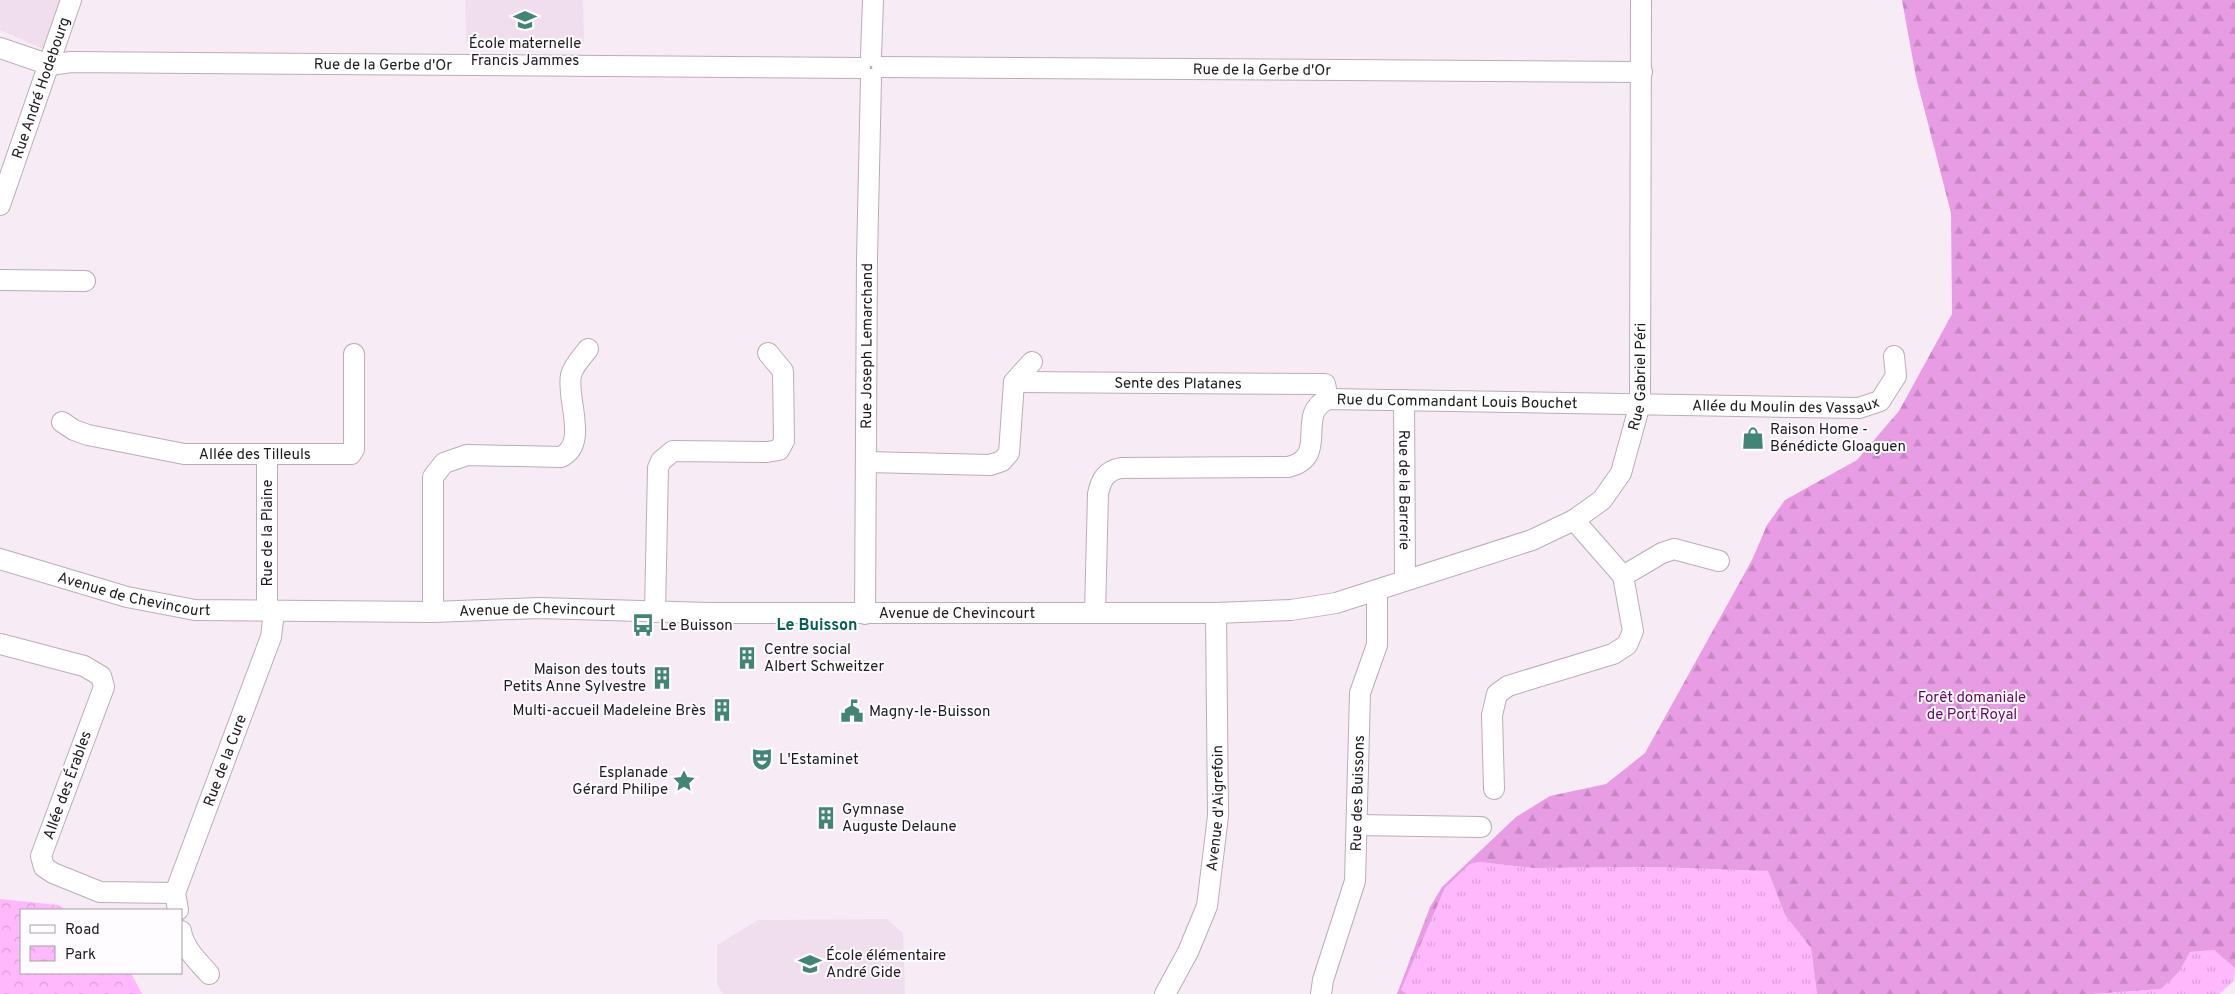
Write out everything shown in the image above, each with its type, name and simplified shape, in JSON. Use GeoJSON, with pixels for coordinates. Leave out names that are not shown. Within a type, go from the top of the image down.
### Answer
{"type":"FeatureCollection","features":[{"type":"Feature","properties":{"kind":"street","name":"Rue André Hodebourg"},"geometry":{"type":"LineString","coordinates":[[0,205],[71,0]]}},
{"type":"Feature","properties":{"kind":"street","name":"Rue Joseph Lemarchand"},"geometry":{"type":"LineString","coordinates":[[865,614],[867,259],[873,0]]}},
{"type":"Feature","properties":{"kind":"street","name":"Rue Gabriel Péri"},"geometry":{"type":"LineString","coordinates":[[1377,590],[1532,540],[1574,520],[1602,500],[1621,473],[1640,404],[1641,0]]}},
{"type":"Feature","properties":{"kind":"street","name":"Rue de la Gerbe d'Or"},"geometry":{"type":"LineString","coordinates":[[0,48],[50,65],[87,62],[1642,72]]}},
{"type":"Feature","properties":{"kind":"street"},"geometry":{"type":"LineString","coordinates":[[0,280],[85,281]]}},
{"type":"Feature","properties":{"kind":"street"},"geometry":{"type":"LineString","coordinates":[[432,612],[433,477],[444,463],[467,455],[561,457],[569,454],[575,442],[571,374],[588,349]]}},
{"type":"Feature","properties":{"kind":"street"},"geometry":{"type":"LineString","coordinates":[[655,612],[658,468],[661,460],[673,451],[768,452],[779,450],[784,441],[783,371],[768,353]]}},
{"type":"Feature","properties":{"kind":"street","name":"Allée des Tilleuls"},"geometry":{"type":"LineString","coordinates":[[62,422],[74,430],[88,435],[184,454],[351,454],[354,448],[354,354]]}},
{"type":"Feature","properties":{"kind":"street","name":"Allée du Moulin des Vassaux"},"geometry":{"type":"LineString","coordinates":[[1640,404],[1859,408],[1880,401],[1896,376],[1894,356]]}},
{"type":"Feature","properties":{"kind":"street"},"geometry":{"type":"LineString","coordinates":[[867,462],[990,464],[1002,461],[1009,453],[1011,443],[1014,382],[1032,362]]}},
{"type":"Feature","properties":{"kind":"street","name":"Sente des Platanes"},"geometry":{"type":"LineString","coordinates":[[1014,382],[1325,384],[1328,399]]}},
{"type":"Feature","properties":{"kind":"street","name":"Rue du Commandant Louis Bouchet"},"geometry":{"type":"LineString","coordinates":[[1095,613],[1098,494],[1100,482],[1113,469],[1288,467],[1300,464],[1307,458],[1311,448],[1314,410],[1320,403],[1328,399],[1640,404]]}},
{"type":"Feature","properties":{"kind":"street","name":"Rue de la Barrerie"},"geometry":{"type":"LineString","coordinates":[[1404,400],[1405,580]]}},
{"type":"Feature","properties":{"kind":"street","name":"Rue de la Plaine"},"geometry":{"type":"LineString","coordinates":[[267,455],[270,611]]}},
{"type":"Feature","properties":{"kind":"street"},"geometry":{"type":"LineString","coordinates":[[1494,789],[1492,715],[1497,694],[1508,686],[1613,654],[1627,645],[1633,631],[1623,576],[1574,520]]}},
{"type":"Feature","properties":{"kind":"street"},"geometry":{"type":"LineString","coordinates":[[1623,576],[1662,553],[1674,549],[1719,561]]}},
{"type":"Feature","properties":{"kind":"street","name":"Avenue de Chevincourt"},"geometry":{"type":"LineString","coordinates":[[0,559],[128,597],[194,610],[432,612],[539,608],[655,612],[865,614],[1216,613],[1291,610],[1336,604],[1377,590]]}},
{"type":"Feature","properties":{"kind":"street","name":"Rue des Buissons"},"geometry":{"type":"LineString","coordinates":[[1320,994],[1355,881],[1360,693],[1377,645],[1377,590]]}},
{"type":"Feature","properties":{"kind":"street","name":"Rue de la Cure"},"geometry":{"type":"LineString","coordinates":[[177,902],[272,637],[270,611]]}},
{"type":"Feature","properties":{"kind":"street","name":"Avenue d'Aigrefoin"},"geometry":{"type":"LineString","coordinates":[[1165,994],[1188,952],[1207,906],[1218,816],[1216,613]]}},
{"type":"Feature","properties":{"kind":"street","name":"Allée des Érables"},"geometry":{"type":"LineString","coordinates":[[0,644],[84,666],[101,676],[104,687],[41,856],[44,867],[53,873],[100,892],[177,902]]}},
{"type":"Feature","properties":{"kind":"street"},"geometry":{"type":"LineString","coordinates":[[1357,825],[1481,827]]}},
{"type":"Feature","properties":{"kind":"street"},"geometry":{"type":"LineString","coordinates":[[182,938],[192,956],[209,974]]}},
{"type":"Feature","properties":{"kind":"shaded area"},"geometry":{"type":"Polygon","coordinates":[[[0,0],[60,0],[43,49],[0,30],[0,0]]]}},
{"type":"Feature","properties":{"kind":"shaded area","name":"École maternelle Francis Jammes"},"geometry":{"type":"Polygon","coordinates":[[[465,0],[583,0],[584,42],[466,41],[465,0]]]}},
{"type":"Feature","properties":{"kind":"shaded area","name":"École élémentaire André Gide"},"geometry":{"type":"Polygon","coordinates":[[[887,919],[903,933],[905,994],[723,994],[717,984],[717,945],[758,920],[887,919]]]}},
{"type":"Feature","properties":{"kind":"green space","name":"Forêt domaniale de Port Royal"},"geometry":{"type":"Polygon","coordinates":[[[1902,0],[2235,0],[2235,968],[2214,950],[2190,952],[2179,972],[2161,989],[2093,994],[1817,994],[1811,948],[1785,915],[1768,871],[1653,867],[1534,868],[1479,862],[1470,864],[1445,888],[1401,990],[1407,994],[1397,994],[1430,907],[1442,887],[1516,817],[1550,796],[1606,784],[1645,753],[1752,560],[1767,525],[1785,500],[1857,460],[1899,411],[1952,314],[1951,213],[1916,77],[1902,0]]]}},
{"type":"Feature","properties":{"kind":"green space"},"geometry":{"type":"Polygon","coordinates":[[[1479,862],[1534,868],[1653,867],[1768,871],[1785,915],[1811,948],[1817,994],[1407,994],[1401,990],[1445,888],[1470,864],[1479,862]]]}},
{"type":"Feature","properties":{"kind":"green space"},"geometry":{"type":"Polygon","coordinates":[[[0,899],[58,905],[64,909],[20,909],[20,974],[132,974],[142,994],[0,994],[0,899]]]}},
{"type":"Feature","properties":{"kind":"green space"},"geometry":{"type":"Polygon","coordinates":[[[2214,950],[2235,968],[2234,981],[2219,994],[2093,994],[2161,989],[2179,972],[2190,952],[2214,950]]]}},
{"type":"Feature","properties":{"kind":"place","name":"École maternelle Francis Jammes"},"geometry":{"type":"Point","coordinates":[525,20]}},
{"type":"Feature","properties":{"kind":"place","name":"Raison Home - Bénédicte Gloaguen"},"geometry":{"type":"Point","coordinates":[1753,438]}},
{"type":"Feature","properties":{"kind":"place","name":"Le Buisson"},"geometry":{"type":"Point","coordinates":[643,625]}},
{"type":"Feature","properties":{"kind":"place","name":"Centre social Albert Schweitzer"},"geometry":{"type":"Point","coordinates":[747,658]}},
{"type":"Feature","properties":{"kind":"place","name":"Maison des touts Petits Anne Sylvestre"},"geometry":{"type":"Point","coordinates":[662,678]}},
{"type":"Feature","properties":{"kind":"place","name":"Multi-accueil Madeleine Brès"},"geometry":{"type":"Point","coordinates":[722,710]}},
{"type":"Feature","properties":{"kind":"place","name":"Magny-le-Buisson"},"geometry":{"type":"Point","coordinates":[852,711]}},
{"type":"Feature","properties":{"kind":"place","name":"L'Estaminet"},"geometry":{"type":"Point","coordinates":[762,759]}},
{"type":"Feature","properties":{"kind":"place","name":"Esplanade Gérard Philipe"},"geometry":{"type":"Point","coordinates":[684,781]}},
{"type":"Feature","properties":{"kind":"place","name":"Gymnase Auguste Delaune"},"geometry":{"type":"Point","coordinates":[826,818]}},
{"type":"Feature","properties":{"kind":"place","name":"École élémentaire André Gide"},"geometry":{"type":"Point","coordinates":[810,964]}},
{"type":"Feature","properties":{"kind":"district","name":"Le Buisson"},"geometry":{"type":"Point","coordinates":[817,624]}}]}
